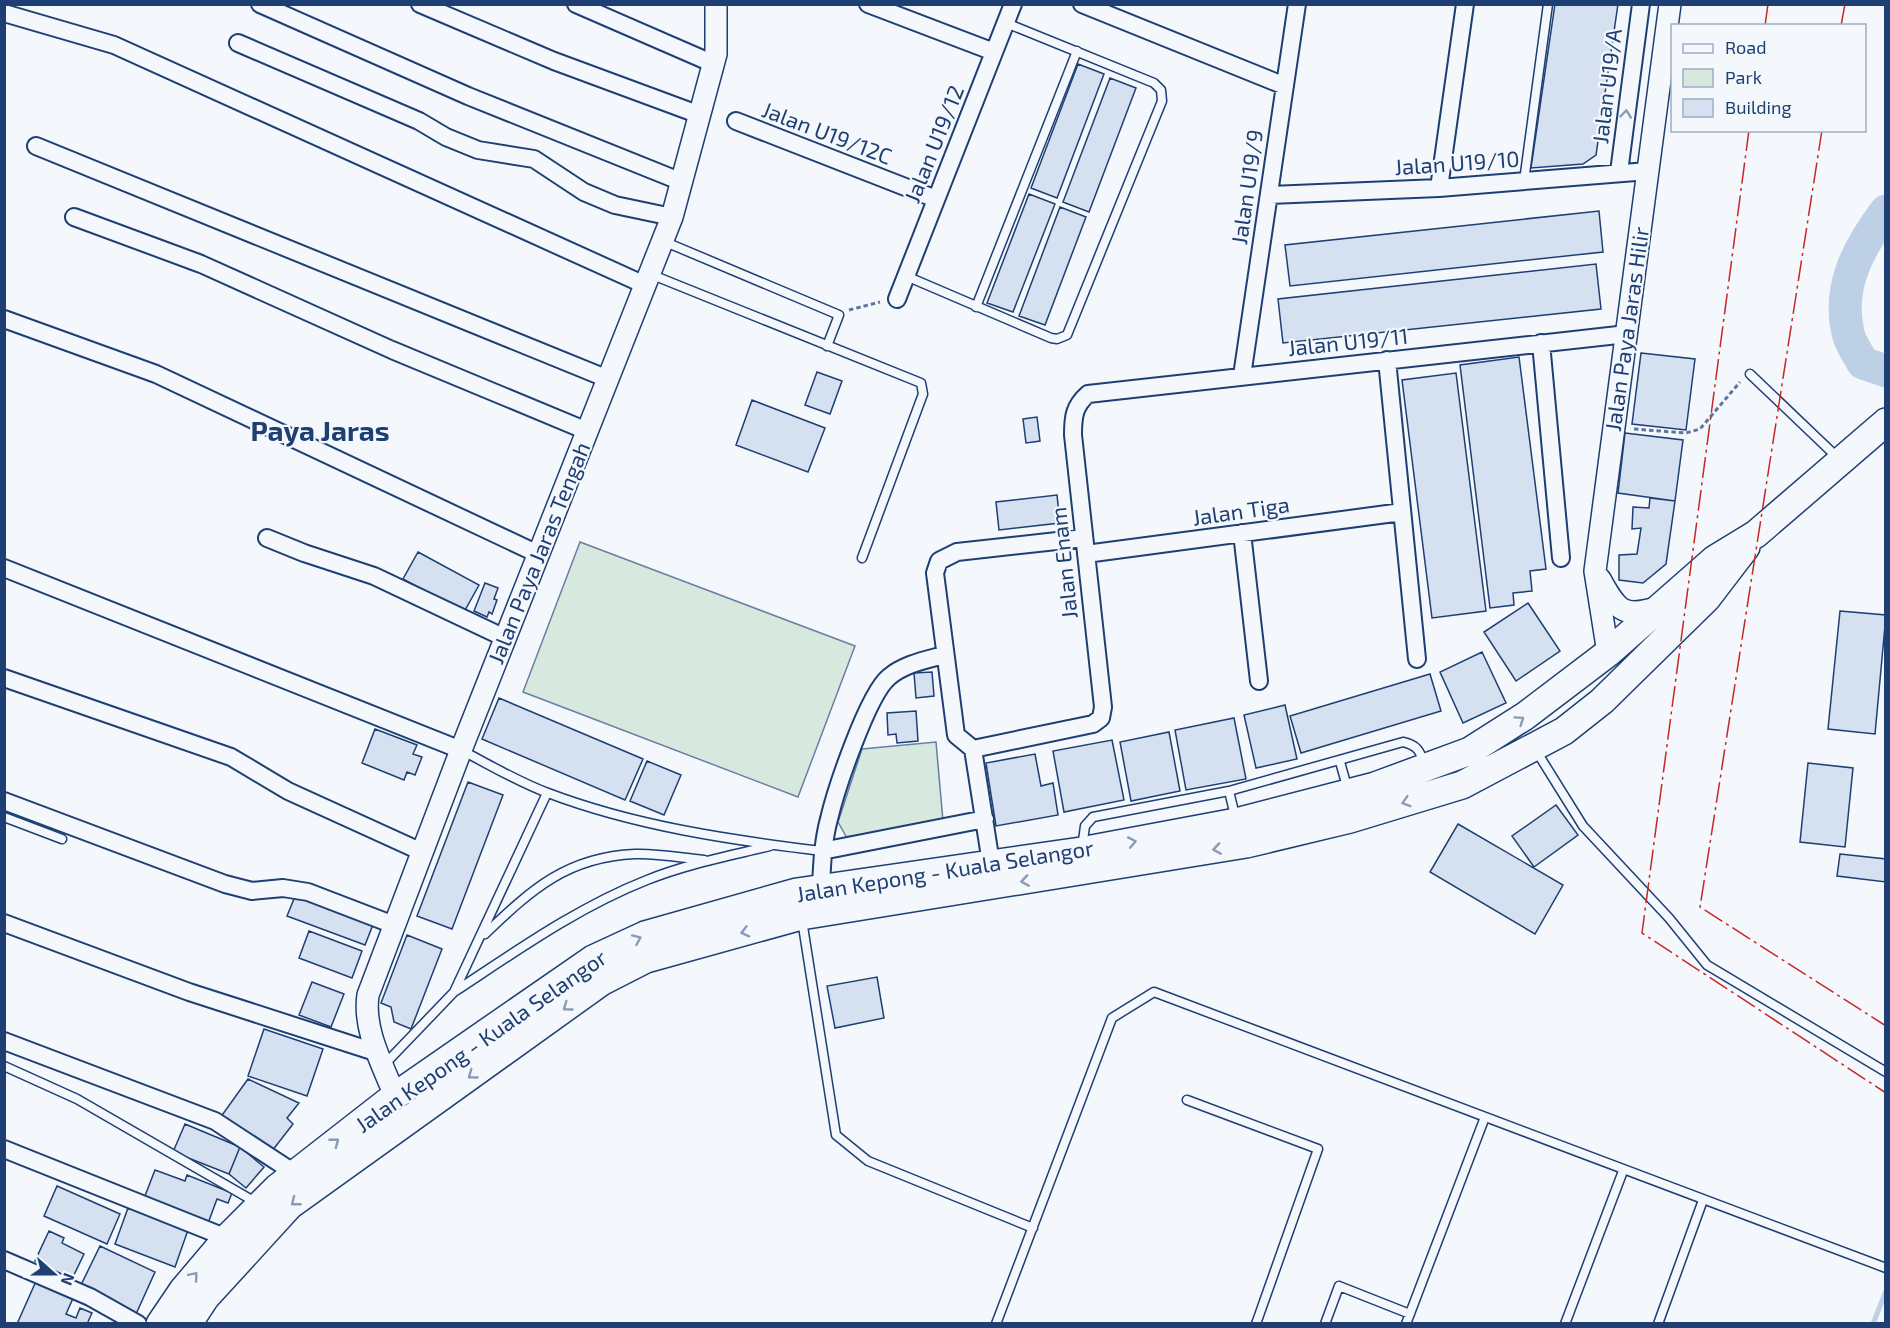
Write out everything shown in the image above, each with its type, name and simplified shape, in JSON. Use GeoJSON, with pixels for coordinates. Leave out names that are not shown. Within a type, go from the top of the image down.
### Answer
{"type":"FeatureCollection","features":[{"type":"Feature","properties":{"kind":"highway","name":"Jalan Kepong - Kuala Selangor"},"geometry":{"type":"LineString","coordinates":[[160,1323],[183,1290],[227,1238],[296,1174],[394,1096],[593,959],[645,935],[804,901],[991,862],[1081,851],[1236,822],[1349,793],[1470,751],[1493,739],[1608,653],[1715,559],[1756,534],[1886,422]]}},
{"type":"Feature","properties":{"kind":"highway","name":"Jalan Kepong - Kuala Selangor"},"geometry":{"type":"LineString","coordinates":[[188,1323],[205,1298],[290,1205],[601,982],[646,959],[804,901],[1246,844],[1350,819],[1462,785],[1564,731],[1602,701],[1707,598],[1756,534]]}},
{"type":"Feature","properties":{"kind":"highway"},"geometry":{"type":"LineString","coordinates":[[1462,785],[1576,706],[1601,681],[1608,653],[1625,656],[1644,648],[1693,605],[1707,598]]}},
{"type":"Feature","properties":{"kind":"street"},"geometry":{"type":"LineString","coordinates":[[261,4],[468,96],[682,182]]}},
{"type":"Feature","properties":{"kind":"street"},"geometry":{"type":"LineString","coordinates":[[420,4],[554,61],[700,115]]}},
{"type":"Feature","properties":{"kind":"street"},"geometry":{"type":"LineString","coordinates":[[576,4],[714,64]]}},
{"type":"Feature","properties":{"kind":"street","name":"Jalan Paya Jaras Tengah"},"geometry":{"type":"LineString","coordinates":[[394,1096],[365,1012],[368,995],[461,750],[672,217],[714,64],[716,4]]}},
{"type":"Feature","properties":{"kind":"street"},"geometry":{"type":"LineString","coordinates":[[868,4],[994,52]]}},
{"type":"Feature","properties":{"kind":"street","name":"Jalan U19/12"},"geometry":{"type":"LineString","coordinates":[[897,299],[1013,4]]}},
{"type":"Feature","properties":{"kind":"street"},"geometry":{"type":"LineString","coordinates":[[1082,4],[1285,86]]}},
{"type":"Feature","properties":{"kind":"street","name":"Jalan U19/9"},"geometry":{"type":"LineString","coordinates":[[1242,376],[1297,4]]}},
{"type":"Feature","properties":{"kind":"street"},"geometry":{"type":"LineString","coordinates":[[1439,188],[1465,4]]}},
{"type":"Feature","properties":{"kind":"street","name":"Jalan U19/A"},"geometry":{"type":"LineString","coordinates":[[1619,172],[1641,4]]}},
{"type":"Feature","properties":{"kind":"street","name":"Jalan Paya Jaras Hilir"},"geometry":{"type":"LineString","coordinates":[[1608,653],[1595,571],[1670,4]]}},
{"type":"Feature","properties":{"kind":"street"},"geometry":{"type":"LineString","coordinates":[[4,13],[114,45],[647,279]]}},
{"type":"Feature","properties":{"kind":"street"},"geometry":{"type":"LineString","coordinates":[[238,43],[419,121],[446,137],[478,150],[534,159],[584,192],[615,205],[672,217]]}},
{"type":"Feature","properties":{"kind":"street","name":"Jalan U19/12C"},"geometry":{"type":"LineString","coordinates":[[736,121],[936,199]]}},
{"type":"Feature","properties":{"kind":"street"},"geometry":{"type":"LineString","coordinates":[[36,146],[608,379]]}},
{"type":"Feature","properties":{"kind":"street","name":"Jalan U19/10"},"geometry":{"type":"LineString","coordinates":[[1269,195],[1439,188],[1648,171]]}},
{"type":"Feature","properties":{"kind":"street"},"geometry":{"type":"LineString","coordinates":[[74,217],[201,264],[392,350],[587,431]]}},
{"type":"Feature","properties":{"kind":"street"},"geometry":{"type":"LineString","coordinates":[[4,319],[156,374],[538,554]]}},
{"type":"Feature","properties":{"kind":"street","name":"Jalan U19/11"},"geometry":{"type":"LineString","coordinates":[[1078,402],[1088,394],[1099,392],[1626,334]]}},
{"type":"Feature","properties":{"kind":"street"},"geometry":{"type":"LineString","coordinates":[[1541,343],[1561,558]]}},
{"type":"Feature","properties":{"kind":"street"},"geometry":{"type":"LineString","coordinates":[[1387,360],[1417,659]]}},
{"type":"Feature","properties":{"kind":"street","name":"Jalan Enam"},"geometry":{"type":"LineString","coordinates":[[973,749],[1093,724],[1101,718],[1103,707],[1073,435],[1073,416],[1078,402]]}},
{"type":"Feature","properties":{"kind":"street","name":"Jalan Tiga"},"geometry":{"type":"LineString","coordinates":[[944,655],[934,585],[935,573],[939,561],[957,552],[1085,546],[1242,533],[1402,512]]}},
{"type":"Feature","properties":{"kind":"street"},"geometry":{"type":"LineString","coordinates":[[1242,533],[1259,681]]}},
{"type":"Feature","properties":{"kind":"street"},"geometry":{"type":"LineString","coordinates":[[267,538],[304,554],[374,576],[505,638]]}},
{"type":"Feature","properties":{"kind":"street"},"geometry":{"type":"LineString","coordinates":[[4,568],[461,750]]}},
{"type":"Feature","properties":{"kind":"street"},"geometry":{"type":"LineString","coordinates":[[1595,571],[1611,599],[1621,609],[1637,614],[1664,605]]}},
{"type":"Feature","properties":{"kind":"street"},"geometry":{"type":"LineString","coordinates":[[804,901],[822,851],[829,817],[871,700],[890,675],[916,663],[944,655],[956,735],[973,749],[991,862]]}},
{"type":"Feature","properties":{"kind":"street"},"geometry":{"type":"LineString","coordinates":[[4,678],[231,757],[288,791],[422,852]]}},
{"type":"Feature","properties":{"kind":"street"},"geometry":{"type":"LineString","coordinates":[[4,801],[225,884],[252,891],[283,888],[308,892],[394,925]]}},
{"type":"Feature","properties":{"kind":"street"},"geometry":{"type":"LineString","coordinates":[[822,851],[985,819]]}},
{"type":"Feature","properties":{"kind":"street"},"geometry":{"type":"LineString","coordinates":[[4,923],[189,992],[381,1059]]}},
{"type":"Feature","properties":{"kind":"street"},"geometry":{"type":"LineString","coordinates":[[4,1041],[216,1121],[296,1174]]}},
{"type":"Feature","properties":{"kind":"street"},"geometry":{"type":"LineString","coordinates":[[4,1149],[227,1238]]}},
{"type":"Feature","properties":{"kind":"street"},"geometry":{"type":"LineString","coordinates":[[4,1260],[90,1297],[138,1323]]}},
{"type":"Feature","properties":{"kind":"lane"},"geometry":{"type":"LineString","coordinates":[[1524,181],[1548,4]]}},
{"type":"Feature","properties":{"kind":"lane"},"geometry":{"type":"LineString","coordinates":[[906,276],[1052,338],[1057,339],[1066,335],[1162,100],[1161,90],[1154,83],[1006,23]]}},
{"type":"Feature","properties":{"kind":"lane"},"geometry":{"type":"LineString","coordinates":[[976,307],[1077,51]]}},
{"type":"Feature","properties":{"kind":"lane"},"geometry":{"type":"LineString","coordinates":[[663,241],[839,315],[827,346]]}},
{"type":"Feature","properties":{"kind":"lane"},"geometry":{"type":"LineString","coordinates":[[647,279],[917,380],[924,390],[862,558]]}},
{"type":"Feature","properties":{"kind":"lane"},"geometry":{"type":"LineString","coordinates":[[1750,374],[1841,461]]}},
{"type":"Feature","properties":{"kind":"lane"},"geometry":{"type":"LineString","coordinates":[[1081,851],[1085,826],[1093,817],[1229,791],[1340,762],[1404,742],[1413,744],[1420,751],[1426,767]]}},
{"type":"Feature","properties":{"kind":"lane"},"geometry":{"type":"LineString","coordinates":[[1535,748],[1583,826],[1669,918],[1707,965],[1886,1072]]}},
{"type":"Feature","properties":{"kind":"lane"},"geometry":{"type":"LineString","coordinates":[[461,750],[547,793],[646,822],[774,846],[822,851]]}},
{"type":"Feature","properties":{"kind":"lane"},"geometry":{"type":"LineString","coordinates":[[1340,762],[1349,793]]}},
{"type":"Feature","properties":{"kind":"lane"},"geometry":{"type":"LineString","coordinates":[[1229,791],[1236,822]]}},
{"type":"Feature","properties":{"kind":"lane"},"geometry":{"type":"LineString","coordinates":[[454,992],[547,793]]}},
{"type":"Feature","properties":{"kind":"lane"},"geometry":{"type":"LineString","coordinates":[[4,818],[62,839]]}},
{"type":"Feature","properties":{"kind":"lane"},"geometry":{"type":"LineString","coordinates":[[381,1059],[454,992],[584,911],[647,880],[708,861],[774,846]]}},
{"type":"Feature","properties":{"kind":"lane"},"geometry":{"type":"LineString","coordinates":[[481,938],[527,894],[559,872],[596,858],[637,854],[708,861]]}},
{"type":"Feature","properties":{"kind":"lane"},"geometry":{"type":"LineString","coordinates":[[804,901],[836,1135],[868,1161],[1034,1228]]}},
{"type":"Feature","properties":{"kind":"lane"},"geometry":{"type":"LineString","coordinates":[[996,1323],[1112,1018],[1154,992],[1623,1171],[1886,1268]]}},
{"type":"Feature","properties":{"kind":"lane"},"geometry":{"type":"LineString","coordinates":[[4,1066],[77,1100],[260,1205]]}},
{"type":"Feature","properties":{"kind":"lane"},"geometry":{"type":"LineString","coordinates":[[1187,1100],[1318,1149],[1256,1323]]}},
{"type":"Feature","properties":{"kind":"lane"},"geometry":{"type":"LineString","coordinates":[[1406,1323],[1485,1117]]}},
{"type":"Feature","properties":{"kind":"lane"},"geometry":{"type":"LineString","coordinates":[[1565,1323],[1623,1171]]}},
{"type":"Feature","properties":{"kind":"lane"},"geometry":{"type":"LineString","coordinates":[[1658,1323],[1703,1200]]}},
{"type":"Feature","properties":{"kind":"lane"},"geometry":{"type":"LineString","coordinates":[[1325,1323],[1339,1286],[1410,1314]]}},
{"type":"Feature","properties":{"kind":"path"},"geometry":{"type":"LineString","coordinates":[[839,315],[855,307],[897,299]]}},
{"type":"Feature","properties":{"kind":"path"},"geometry":{"type":"LineString","coordinates":[[1614,428],[1686,433],[1700,429],[1750,374]]}},
{"type":"Feature","properties":{"kind":"green space"},"geometry":{"type":"Polygon","coordinates":[[[580,542],[855,646],[798,797],[523,692],[580,542]]]}},
{"type":"Feature","properties":{"kind":"green space"},"geometry":{"type":"Polygon","coordinates":[[[936,742],[943,821],[847,838],[838,822],[862,749],[936,742]]]}},
{"type":"Feature","properties":{"kind":"building"},"geometry":{"type":"Polygon","coordinates":[[[1555,4],[1618,4],[1596,155],[1583,164],[1531,168],[1555,4]]]}},
{"type":"Feature","properties":{"kind":"building"},"geometry":{"type":"Polygon","coordinates":[[[1078,64],[1104,74],[1057,198],[1031,188],[1078,64]]]}},
{"type":"Feature","properties":{"kind":"building"},"geometry":{"type":"Polygon","coordinates":[[[1110,78],[1136,88],[1089,212],[1063,202],[1110,78]]]}},
{"type":"Feature","properties":{"kind":"building"},"geometry":{"type":"Polygon","coordinates":[[[1029,194],[1055,204],[1013,312],[987,303],[1029,194]]]}},
{"type":"Feature","properties":{"kind":"building"},"geometry":{"type":"Polygon","coordinates":[[[1060,207],[1086,217],[1045,325],[1019,316],[1060,207]]]}},
{"type":"Feature","properties":{"kind":"building"},"geometry":{"type":"Polygon","coordinates":[[[1599,211],[1603,252],[1290,286],[1285,245],[1599,211]]]}},
{"type":"Feature","properties":{"kind":"building"},"geometry":{"type":"Polygon","coordinates":[[[1596,264],[1601,309],[1283,343],[1278,299],[1596,264]]]}},
{"type":"Feature","properties":{"kind":"building"},"geometry":{"type":"Polygon","coordinates":[[[1641,353],[1695,359],[1686,430],[1632,424],[1641,353]]]}},
{"type":"Feature","properties":{"kind":"building"},"geometry":{"type":"Polygon","coordinates":[[[1519,357],[1546,569],[1530,571],[1532,591],[1513,593],[1514,605],[1490,608],[1460,365],[1519,357]]]}},
{"type":"Feature","properties":{"kind":"building"},"geometry":{"type":"Polygon","coordinates":[[[817,372],[842,381],[830,414],[805,405],[817,372]]]}},
{"type":"Feature","properties":{"kind":"building"},"geometry":{"type":"Polygon","coordinates":[[[1456,373],[1486,611],[1432,618],[1402,380],[1456,373]]]}},
{"type":"Feature","properties":{"kind":"building"},"geometry":{"type":"Polygon","coordinates":[[[752,400],[825,428],[808,472],[736,445],[752,400]]]}},
{"type":"Feature","properties":{"kind":"building"},"geometry":{"type":"Polygon","coordinates":[[[1037,417],[1040,441],[1026,443],[1023,419],[1037,417]]]}},
{"type":"Feature","properties":{"kind":"building"},"geometry":{"type":"Polygon","coordinates":[[[1625,433],[1683,440],[1675,501],[1618,493],[1625,433]]]}},
{"type":"Feature","properties":{"kind":"building"},"geometry":{"type":"Polygon","coordinates":[[[1057,495],[1060,523],[999,530],[996,502],[1057,495]]]}},
{"type":"Feature","properties":{"kind":"building"},"geometry":{"type":"Polygon","coordinates":[[[1650,498],[1675,501],[1666,564],[1643,583],[1619,580],[1619,555],[1637,554],[1641,528],[1632,529],[1633,507],[1649,508],[1650,498]]]}},
{"type":"Feature","properties":{"kind":"building"},"geometry":{"type":"Polygon","coordinates":[[[418,552],[479,585],[464,612],[403,579],[418,552]]]}},
{"type":"Feature","properties":{"kind":"building"},"geometry":{"type":"Polygon","coordinates":[[[485,583],[498,588],[492,614],[489,612],[487,617],[474,611],[485,583]]]}},
{"type":"Feature","properties":{"kind":"building"},"geometry":{"type":"Polygon","coordinates":[[[1528,603],[1560,651],[1516,681],[1484,632],[1528,603]]]}},
{"type":"Feature","properties":{"kind":"building"},"geometry":{"type":"Polygon","coordinates":[[[1840,611],[1886,615],[1875,734],[1828,729],[1840,611]]]}},
{"type":"Feature","properties":{"kind":"building"},"geometry":{"type":"Polygon","coordinates":[[[1482,652],[1506,703],[1463,723],[1440,672],[1482,652]]]}},
{"type":"Feature","properties":{"kind":"building"},"geometry":{"type":"Polygon","coordinates":[[[932,672],[934,696],[916,698],[914,673],[932,672]]]}},
{"type":"Feature","properties":{"kind":"building"},"geometry":{"type":"Polygon","coordinates":[[[1430,674],[1441,711],[1301,753],[1290,716],[1430,674]]]}},
{"type":"Feature","properties":{"kind":"building"},"geometry":{"type":"Polygon","coordinates":[[[499,698],[643,759],[625,800],[482,739],[499,698]]]}},
{"type":"Feature","properties":{"kind":"building"},"geometry":{"type":"Polygon","coordinates":[[[1285,705],[1297,759],[1256,768],[1244,715],[1285,705]]]}},
{"type":"Feature","properties":{"kind":"building"},"geometry":{"type":"Polygon","coordinates":[[[916,711],[918,741],[897,743],[896,734],[888,735],[887,713],[916,711]]]}},
{"type":"Feature","properties":{"kind":"building"},"geometry":{"type":"Polygon","coordinates":[[[1234,718],[1246,779],[1186,790],[1175,730],[1234,718]]]}},
{"type":"Feature","properties":{"kind":"building"},"geometry":{"type":"Polygon","coordinates":[[[375,729],[417,745],[413,754],[422,757],[415,775],[407,772],[404,780],[362,763],[375,729]]]}},
{"type":"Feature","properties":{"kind":"building"},"geometry":{"type":"Polygon","coordinates":[[[1169,732],[1180,791],[1131,801],[1120,742],[1169,732]]]}},
{"type":"Feature","properties":{"kind":"building"},"geometry":{"type":"Polygon","coordinates":[[[1112,740],[1124,800],[1064,812],[1053,751],[1112,740]]]}},
{"type":"Feature","properties":{"kind":"building"},"geometry":{"type":"Polygon","coordinates":[[[1035,754],[1041,786],[1053,783],[1058,815],[996,826],[986,763],[1035,754]]]}},
{"type":"Feature","properties":{"kind":"building"},"geometry":{"type":"Polygon","coordinates":[[[647,761],[681,775],[664,815],[630,801],[647,761]]]}},
{"type":"Feature","properties":{"kind":"building"},"geometry":{"type":"Polygon","coordinates":[[[1808,763],[1853,768],[1845,847],[1800,842],[1808,763]]]}},
{"type":"Feature","properties":{"kind":"building"},"geometry":{"type":"Polygon","coordinates":[[[468,782],[503,795],[452,929],[417,916],[468,782]]]}},
{"type":"Feature","properties":{"kind":"building"},"geometry":{"type":"Polygon","coordinates":[[[1556,805],[1578,835],[1534,867],[1512,836],[1556,805]]]}},
{"type":"Feature","properties":{"kind":"building"},"geometry":{"type":"Polygon","coordinates":[[[1458,824],[1563,885],[1535,934],[1430,872],[1458,824]]]}},
{"type":"Feature","properties":{"kind":"building"},"geometry":{"type":"Polygon","coordinates":[[[1840,854],[1886,859],[1886,882],[1837,876],[1840,854]]]}},
{"type":"Feature","properties":{"kind":"building"},"geometry":{"type":"Polygon","coordinates":[[[296,894],[374,922],[365,945],[287,916],[296,894]]]}},
{"type":"Feature","properties":{"kind":"building"},"geometry":{"type":"Polygon","coordinates":[[[309,931],[362,951],[352,978],[299,958],[309,931]]]}},
{"type":"Feature","properties":{"kind":"building"},"geometry":{"type":"Polygon","coordinates":[[[407,935],[442,949],[411,1029],[394,1022],[391,1007],[381,1003],[407,935]]]}},
{"type":"Feature","properties":{"kind":"building"},"geometry":{"type":"Polygon","coordinates":[[[877,977],[884,1018],[835,1028],[827,986],[877,977]]]}},
{"type":"Feature","properties":{"kind":"building"},"geometry":{"type":"Polygon","coordinates":[[[312,982],[344,994],[331,1027],[299,1015],[312,982]]]}},
{"type":"Feature","properties":{"kind":"building"},"geometry":{"type":"Polygon","coordinates":[[[264,1029],[323,1049],[307,1096],[248,1076],[264,1029]]]}},
{"type":"Feature","properties":{"kind":"building"},"geometry":{"type":"Polygon","coordinates":[[[248,1079],[299,1103],[287,1118],[293,1124],[272,1151],[220,1118],[248,1079]]]}},
{"type":"Feature","properties":{"kind":"building"},"geometry":{"type":"Polygon","coordinates":[[[185,1124],[240,1147],[229,1174],[173,1152],[185,1124]]]}},
{"type":"Feature","properties":{"kind":"building"},"geometry":{"type":"Polygon","coordinates":[[[240,1147],[264,1167],[246,1188],[229,1174],[240,1147]]]}},
{"type":"Feature","properties":{"kind":"building"},"geometry":{"type":"Polygon","coordinates":[[[155,1170],[185,1181],[187,1175],[232,1193],[228,1203],[217,1199],[207,1226],[143,1201],[155,1170]]]}},
{"type":"Feature","properties":{"kind":"building"},"geometry":{"type":"Polygon","coordinates":[[[57,1186],[120,1214],[107,1244],[44,1216],[57,1186]]]}},
{"type":"Feature","properties":{"kind":"building"},"geometry":{"type":"Polygon","coordinates":[[[128,1208],[188,1230],[175,1267],[115,1244],[128,1208]]]}},
{"type":"Feature","properties":{"kind":"building"},"geometry":{"type":"Polygon","coordinates":[[[49,1231],[64,1238],[62,1243],[84,1254],[72,1279],[35,1261],[49,1231]]]}},
{"type":"Feature","properties":{"kind":"building"},"geometry":{"type":"Polygon","coordinates":[[[100,1246],[155,1272],[136,1314],[80,1287],[100,1246]]]}},
{"type":"Feature","properties":{"kind":"building"},"geometry":{"type":"Polygon","coordinates":[[[37,1279],[74,1296],[66,1314],[76,1318],[80,1308],[92,1313],[87,1324],[17,1324],[37,1279]]]}},
{"type":"Feature","properties":{"kind":"waterway"},"geometry":{"type":"LineString","coordinates":[[1886,211],[1867,239],[1853,268],[1848,283],[1845,316],[1852,345],[1863,363],[1886,371]]}},
{"type":"Feature","properties":{"kind":"waterway"},"geometry":{"type":"LineString","coordinates":[[1873,1324],[1886,1291]]}},
{"type":"Feature","properties":{"kind":"power"},"geometry":{"type":"LineString","coordinates":[[1765,24],[1768,4]]}},
{"type":"Feature","properties":{"kind":"power"},"geometry":{"type":"LineString","coordinates":[[1841,24],[1845,4]]}},
{"type":"Feature","properties":{"kind":"power"},"geometry":{"type":"LineString","coordinates":[[1749,132],[1642,933],[1886,1093]]}},
{"type":"Feature","properties":{"kind":"power"},"geometry":{"type":"LineString","coordinates":[[1822,132],[1700,907],[1886,1026]]}},
{"type":"Feature","properties":{"kind":"district","name":"Paya Jaras"},"geometry":{"type":"Point","coordinates":[320,431]}}]}
